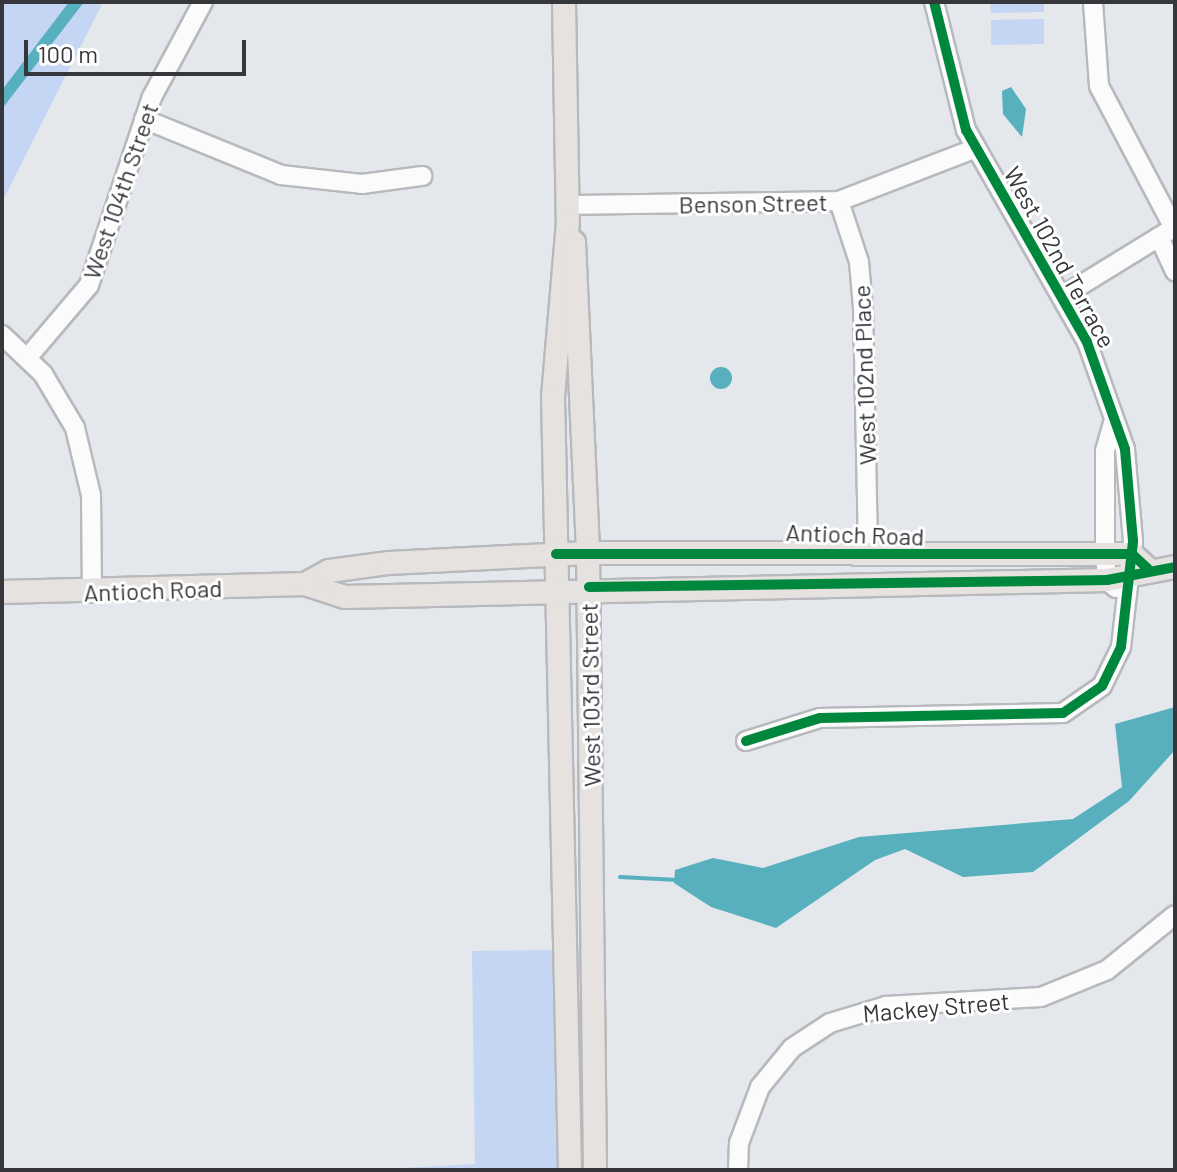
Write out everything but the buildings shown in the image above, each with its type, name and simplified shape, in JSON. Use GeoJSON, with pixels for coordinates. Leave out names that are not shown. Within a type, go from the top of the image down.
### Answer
{"type":"FeatureCollection","features":[{"type":"Feature","properties":{"kind":"main road","name":"West 103rd Street"},"geometry":{"type":"LineString","coordinates":[[564,2],[568,214],[558,311],[555,588],[570,1170]]}},
{"type":"Feature","properties":{"kind":"main road","name":"West 103rd Street"},"geometry":{"type":"LineString","coordinates":[[568,214],[580,285],[589,587],[595,1170]]}},
{"type":"Feature","properties":{"kind":"main road"},"geometry":{"type":"LineString","coordinates":[[558,311],[580,285]]}},
{"type":"Feature","properties":{"kind":"main road","name":"Antioch Road"},"geometry":{"type":"LineString","coordinates":[[305,584],[329,571],[389,563],[588,553],[1105,555],[1128,575]]}},
{"type":"Feature","properties":{"kind":"main road","name":"Antioch Road"},"geometry":{"type":"LineString","coordinates":[[2,592],[92,593],[305,584],[345,597],[589,587],[1128,575],[1175,567]]}},
{"type":"Feature","properties":{"kind":"street","name":"West 104th Street"},"geometry":{"type":"LineString","coordinates":[[28,357],[89,285],[144,119],[203,2]]}},
{"type":"Feature","properties":{"kind":"street","name":"West 102nd Terrace"},"geometry":{"type":"LineString","coordinates":[[746,741],[820,718],[1063,713],[1084,702],[1114,667],[1128,575],[1132,474],[1113,423],[1102,380],[1063,296],[976,148],[951,89],[934,2]]}},
{"type":"Feature","properties":{"kind":"street"},"geometry":{"type":"LineString","coordinates":[[1093,2],[1099,86],[1169,231],[1175,272]]}},
{"type":"Feature","properties":{"kind":"street"},"geometry":{"type":"LineString","coordinates":[[144,119],[281,175],[362,184],[422,176]]}},
{"type":"Feature","properties":{"kind":"street","name":"Benson Street"},"geometry":{"type":"LineString","coordinates":[[568,214],[839,201],[976,148]]}},
{"type":"Feature","properties":{"kind":"street","name":"West 102nd Place"},"geometry":{"type":"LineString","coordinates":[[839,201],[859,262],[863,308],[868,553]]}},
{"type":"Feature","properties":{"kind":"street"},"geometry":{"type":"LineString","coordinates":[[1063,296],[1169,231]]}},
{"type":"Feature","properties":{"kind":"street"},"geometry":{"type":"LineString","coordinates":[[2,335],[28,357],[64,404],[86,462],[92,593]]}},
{"type":"Feature","properties":{"kind":"street","name":"West 102nd Terrace"},"geometry":{"type":"LineString","coordinates":[[1105,555],[1105,451],[1113,423]]}},
{"type":"Feature","properties":{"kind":"street","name":"Mackey Street"},"geometry":{"type":"LineString","coordinates":[[738,1170],[739,1143],[775,1065],[830,1023],[886,1006],[1041,997],[1107,970],[1175,915]]}},
{"type":"Feature","properties":{"kind":"shaded area"},"geometry":{"type":"Polygon","coordinates":[[[2,2],[103,2],[2,202],[2,2]]]}},
{"type":"Feature","properties":{"kind":"shaded area"},"geometry":{"type":"Polygon","coordinates":[[[69,2],[84,2],[2,109],[2,90],[69,2]]]}},
{"type":"Feature","properties":{"kind":"shaded area"},"geometry":{"type":"Polygon","coordinates":[[[990,2],[1044,2],[1044,12],[991,13],[990,2]]]}},
{"type":"Feature","properties":{"kind":"shaded area"},"geometry":{"type":"Polygon","coordinates":[[[1044,19],[1044,44],[991,45],[991,20],[1044,19]]]}},
{"type":"Feature","properties":{"kind":"shaded area"},"geometry":{"type":"Polygon","coordinates":[[[1011,87],[1026,109],[1022,137],[1003,114],[1002,91],[1011,87]]]}},
{"type":"Feature","properties":{"kind":"shaded area"},"geometry":{"type":"Polygon","coordinates":[[[721,367],[729,370],[732,378],[729,386],[721,389],[713,386],[710,378],[713,370],[721,367]]]}},
{"type":"Feature","properties":{"kind":"shaded area"},"geometry":{"type":"Polygon","coordinates":[[[1175,707],[1175,750],[1129,801],[1033,872],[963,877],[905,849],[875,860],[776,928],[711,907],[674,883],[675,870],[713,858],[763,868],[859,837],[1073,819],[1122,787],[1115,724],[1175,707]]]}},
{"type":"Feature","properties":{"kind":"shaded area"},"geometry":{"type":"Polygon","coordinates":[[[557,950],[561,1170],[368,1170],[475,1164],[472,951],[557,950]]]}},
{"type":"Feature","properties":{"kind":"waterway"},"geometry":{"type":"LineString","coordinates":[[620,877],[679,880]]}},
{"type":"Feature","properties":{"kind":"cycle path"},"geometry":{"type":"LineString","coordinates":[[746,741],[820,718],[1063,713],[1102,686],[1121,647],[1133,541],[1125,449],[1087,342],[966,130],[934,2]]}},
{"type":"Feature","properties":{"kind":"cycle path"},"geometry":{"type":"LineString","coordinates":[[556,554],[1132,554],[1147,568]]}},
{"type":"Feature","properties":{"kind":"cycle path"},"geometry":{"type":"LineString","coordinates":[[589,587],[1107,580],[1175,567]]}}]}
